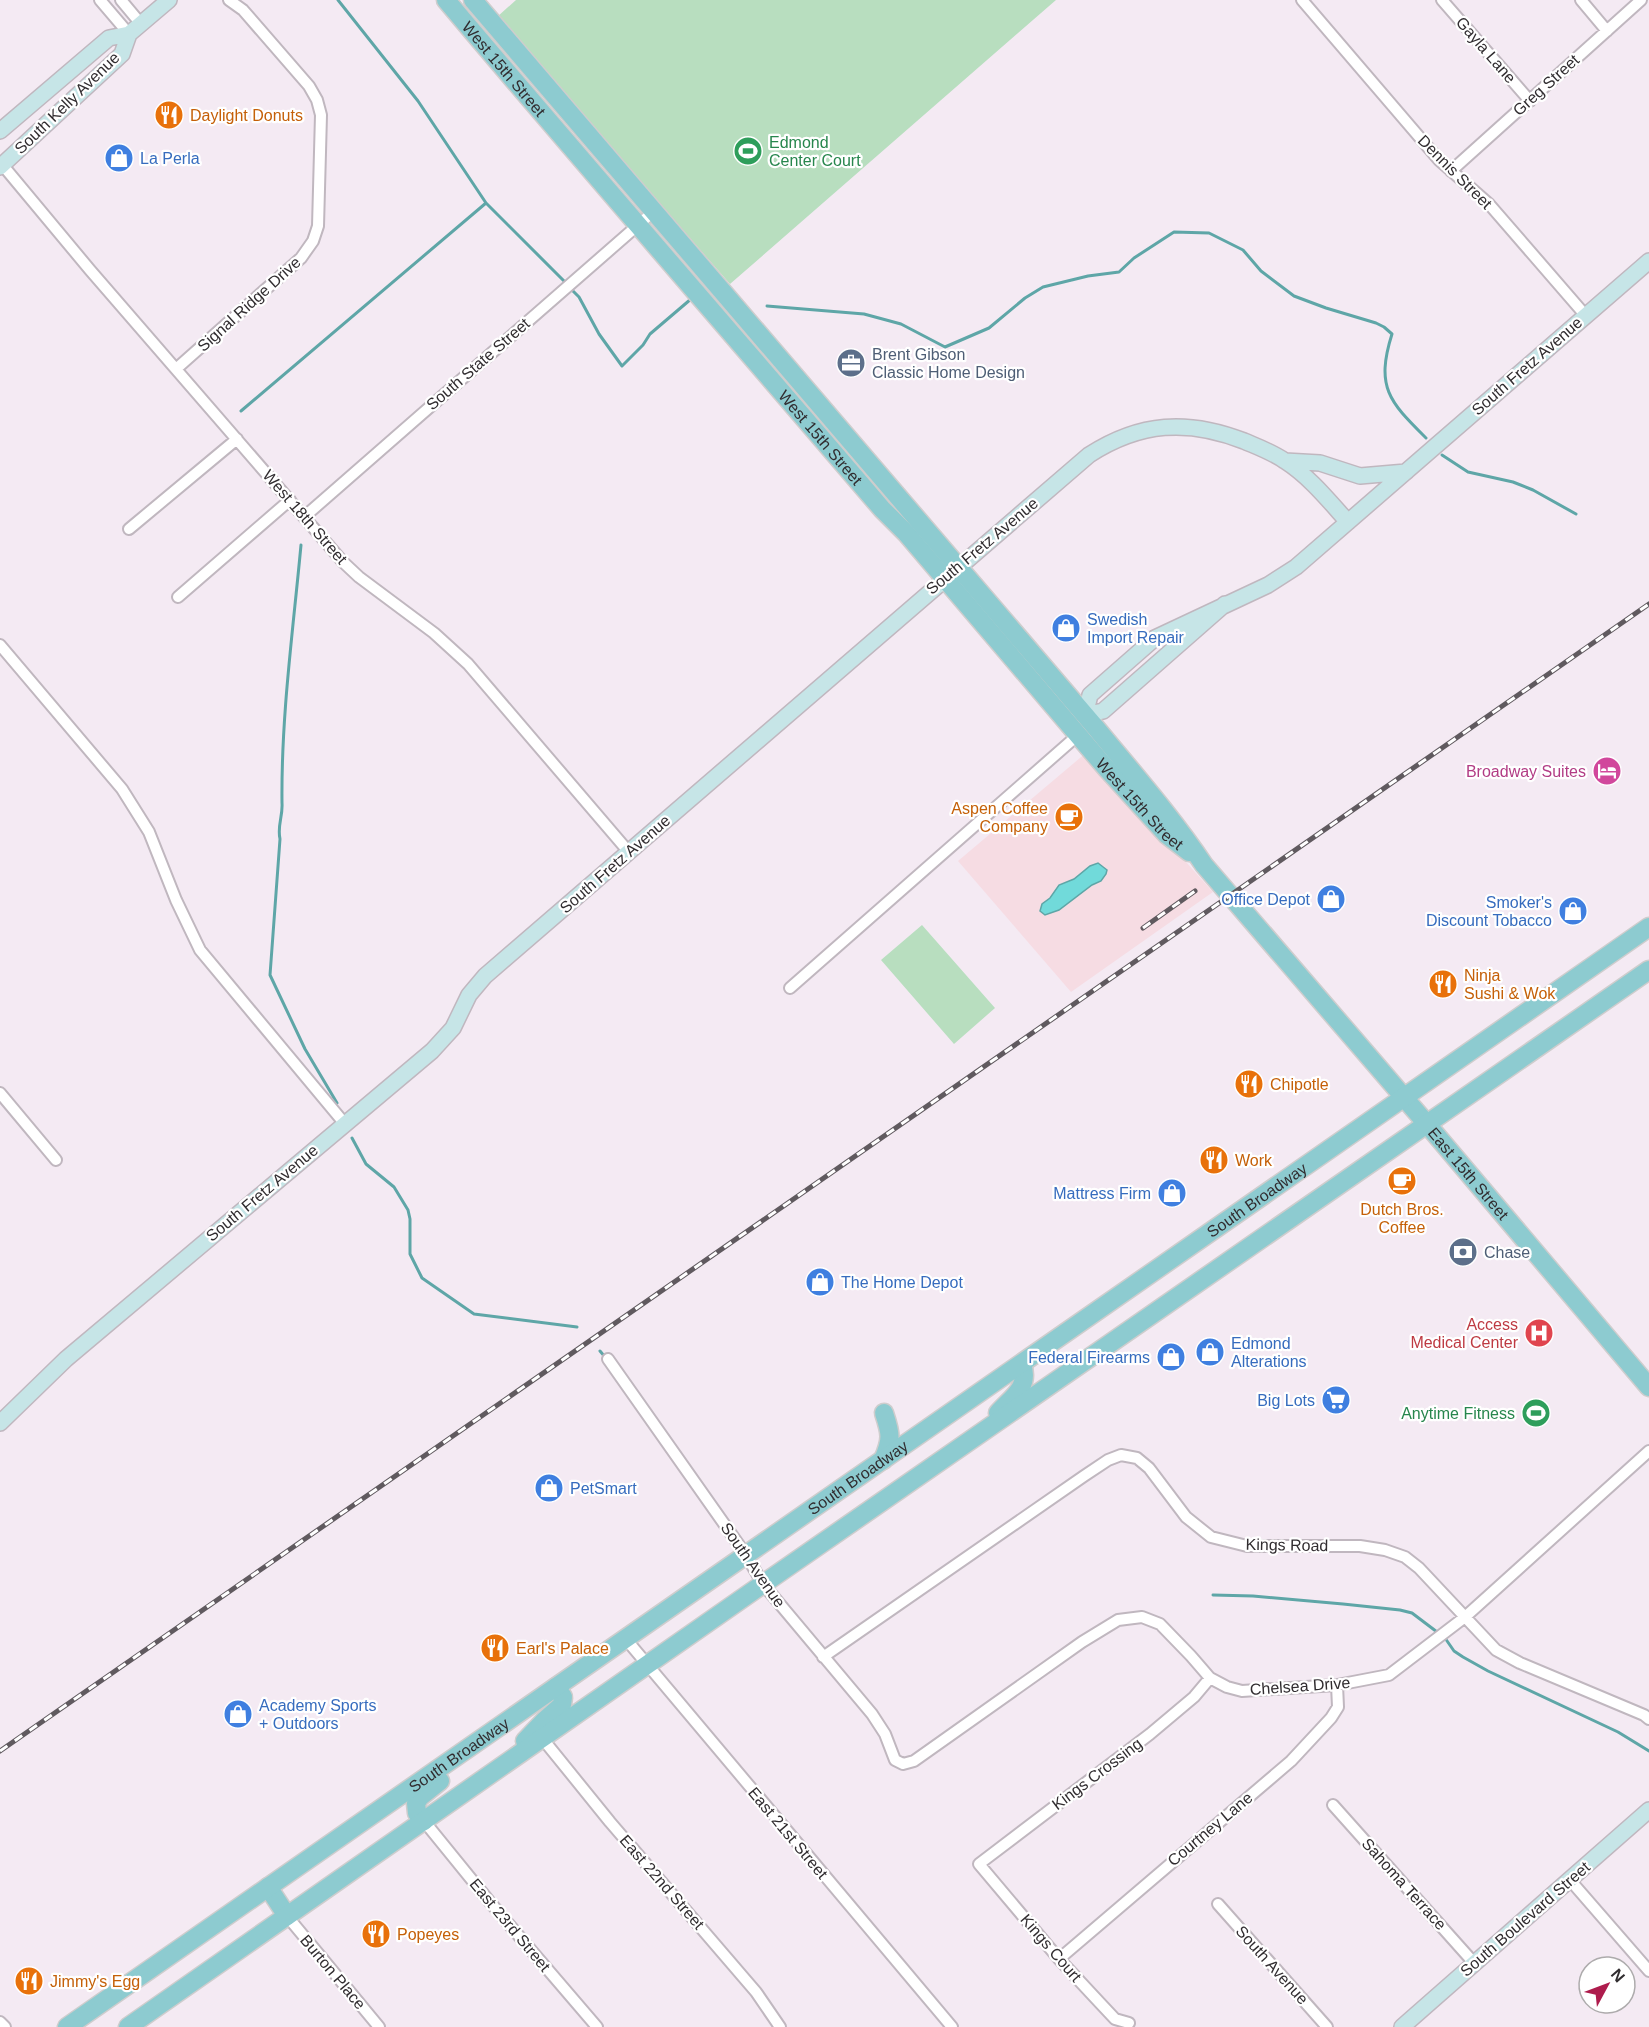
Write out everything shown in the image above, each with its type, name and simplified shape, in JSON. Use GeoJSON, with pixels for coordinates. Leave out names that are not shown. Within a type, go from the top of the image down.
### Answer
{"type":"FeatureCollection","features":[{"type":"Feature","properties":{"kind":"main road","name":"West 15th Street"},"geometry":{"type":"LineString","coordinates":[[446,0],[637,226],[1078,735],[1167,835],[1204,865]]}},
{"type":"Feature","properties":{"kind":"main road","name":"West 15th Street"},"geometry":{"type":"LineString","coordinates":[[473,0],[1156,798],[1182,831],[1204,865],[1404,1098]]}},
{"type":"Feature","properties":{"kind":"main road"},"geometry":{"type":"LineString","coordinates":[[1078,735],[1084,715]]}},
{"type":"Feature","properties":{"kind":"main road","name":"South Broadway"},"geometry":{"type":"LineString","coordinates":[[67,2027],[1649,927]]}},
{"type":"Feature","properties":{"kind":"main road","name":"South Broadway"},"geometry":{"type":"LineString","coordinates":[[128,2027],[1649,970]]}},
{"type":"Feature","properties":{"kind":"main road","name":"East 15th Street"},"geometry":{"type":"LineString","coordinates":[[1404,1098],[1649,1387]]}},
{"type":"Feature","properties":{"kind":"main road"},"geometry":{"type":"LineString","coordinates":[[981,1433],[1023,1386],[1022,1364]]}},
{"type":"Feature","properties":{"kind":"main road"},"geometry":{"type":"LineString","coordinates":[[883,1460],[891,1443],[890,1429],[884,1413],[899,1425],[924,1432]]}},
{"type":"Feature","properties":{"kind":"main road"},"geometry":{"type":"LineString","coordinates":[[496,1770],[562,1705],[564,1697],[556,1687]]}},
{"type":"Feature","properties":{"kind":"main road"},"geometry":{"type":"LineString","coordinates":[[424,1821],[417,1813],[417,1800],[435,1786],[469,1748]]}},
{"type":"Feature","properties":{"kind":"main road"},"geometry":{"type":"LineString","coordinates":[[268,1887],[287,1916]]}},
{"type":"Feature","properties":{"kind":"street"},"geometry":{"type":"LineString","coordinates":[[99,0],[129,34]]}},
{"type":"Feature","properties":{"kind":"street"},"geometry":{"type":"LineString","coordinates":[[121,0],[141,24]]}},
{"type":"Feature","properties":{"kind":"street","name":"South Kelly Avenue"},"geometry":{"type":"LineString","coordinates":[[0,131],[109,38],[129,34],[169,0]]}},
{"type":"Feature","properties":{"kind":"street","name":"Signal Ridge Drive"},"geometry":{"type":"LineString","coordinates":[[176,369],[301,258],[313,241],[318,226],[321,116],[317,100],[309,86],[241,5],[229,0]]}},
{"type":"Feature","properties":{"kind":"street","name":"Dennis Street"},"geometry":{"type":"LineString","coordinates":[[1302,0],[1439,160],[1489,204],[1586,316]]}},
{"type":"Feature","properties":{"kind":"street","name":"Gayla Lane"},"geometry":{"type":"LineString","coordinates":[[1442,0],[1530,101]]}},
{"type":"Feature","properties":{"kind":"street"},"geometry":{"type":"LineString","coordinates":[[1581,0],[1607,30]]}},
{"type":"Feature","properties":{"kind":"street","name":"Greg Street"},"geometry":{"type":"LineString","coordinates":[[1451,171],[1641,0]]}},
{"type":"Feature","properties":{"kind":"street","name":"South Kelly Avenue"},"geometry":{"type":"LineString","coordinates":[[1,165],[122,54],[129,34]]}},
{"type":"Feature","properties":{"kind":"street","name":"West 18th Street"},"geometry":{"type":"LineString","coordinates":[[1,165],[343,562],[359,577],[434,633],[468,664],[628,851]]}},
{"type":"Feature","properties":{"kind":"street","name":"South State Street"},"geometry":{"type":"LineString","coordinates":[[304,517],[653,212]]}},
{"type":"Feature","properties":{"kind":"street","name":"South Fretz Avenue"},"geometry":{"type":"LineString","coordinates":[[1084,715],[1102,711],[1225,604],[1268,585],[1292,570],[1649,261]]}},
{"type":"Feature","properties":{"kind":"street","name":"South Fretz Avenue"},"geometry":{"type":"LineString","coordinates":[[0,1424],[66,1359],[444,1040],[461,1014],[469,995],[485,976],[1089,455],[1130,434],[1147,429],[1173,426],[1196,427],[1223,433],[1262,448],[1285,461],[1307,478],[1348,522]]}},
{"type":"Feature","properties":{"kind":"street"},"geometry":{"type":"LineString","coordinates":[[129,529],[237,439]]}},
{"type":"Feature","properties":{"kind":"street","name":"South Fretz Avenue"},"geometry":{"type":"LineString","coordinates":[[1285,461],[1320,463],[1360,476],[1406,472]]}},
{"type":"Feature","properties":{"kind":"street"},"geometry":{"type":"LineString","coordinates":[[178,597],[290,500]]}},
{"type":"Feature","properties":{"kind":"street"},"geometry":{"type":"LineString","coordinates":[[0,645],[122,789],[138,813],[200,950],[345,1124]]}},
{"type":"Feature","properties":{"kind":"street"},"geometry":{"type":"LineString","coordinates":[[790,988],[1078,735]]}},
{"type":"Feature","properties":{"kind":"street"},"geometry":{"type":"LineString","coordinates":[[0,1094],[56,1160]]}},
{"type":"Feature","properties":{"kind":"street","name":"South Avenue"},"geometry":{"type":"LineString","coordinates":[[608,1359],[746,1555],[763,1584],[872,1714],[885,1734],[895,1760],[903,1764]]}},
{"type":"Feature","properties":{"kind":"street","name":"Chelsea Drive"},"geometry":{"type":"LineString","coordinates":[[903,1764],[914,1761],[1082,1642],[1118,1620],[1142,1617],[1160,1624],[1210,1678],[1227,1687],[1242,1691],[1338,1685],[1389,1675],[1466,1617],[1649,1451]]}},
{"type":"Feature","properties":{"kind":"street","name":"Kings Road"},"geometry":{"type":"LineString","coordinates":[[823,1657],[1107,1460],[1121,1455],[1137,1458],[1149,1468],[1186,1517],[1211,1537],[1246,1546],[1360,1546],[1385,1550],[1405,1557],[1419,1568],[1496,1650],[1520,1663],[1644,1714],[1649,1719]]}},
{"type":"Feature","properties":{"kind":"street","name":"East 21st Street"},"geometry":{"type":"LineString","coordinates":[[626,1638],[950,2026]]}},
{"type":"Feature","properties":{"kind":"street","name":"Kings Crossing"},"geometry":{"type":"LineString","coordinates":[[979,1864],[1150,1734],[1194,1697],[1210,1678]]}},
{"type":"Feature","properties":{"kind":"street","name":"Courtney Lane"},"geometry":{"type":"LineString","coordinates":[[1059,1959],[1291,1761],[1331,1718],[1338,1707],[1338,1685]]}},
{"type":"Feature","properties":{"kind":"street","name":"East 22nd Street"},"geometry":{"type":"LineString","coordinates":[[542,1738],[603,1814],[756,1992],[780,2027]]}},
{"type":"Feature","properties":{"kind":"street","name":"Sahoma Terrace"},"geometry":{"type":"LineString","coordinates":[[1334,1805],[1474,1963]]}},
{"type":"Feature","properties":{"kind":"street","name":"South Boulevard Street"},"geometry":{"type":"LineString","coordinates":[[1402,2027],[1649,1810]]}},
{"type":"Feature","properties":{"kind":"street","name":"East 23rd Street"},"geometry":{"type":"LineString","coordinates":[[424,1821],[597,2027]]}},
{"type":"Feature","properties":{"kind":"street","name":"Kings Court"},"geometry":{"type":"LineString","coordinates":[[979,1864],[1059,1959],[1115,2019],[1129,2023]]}},
{"type":"Feature","properties":{"kind":"street"},"geometry":{"type":"LineString","coordinates":[[1570,1880],[1649,1971]]}},
{"type":"Feature","properties":{"kind":"street","name":"South Avenue"},"geometry":{"type":"LineString","coordinates":[[1218,1904],[1327,2027]]}},
{"type":"Feature","properties":{"kind":"street","name":"Burton Place"},"geometry":{"type":"LineString","coordinates":[[287,1916],[379,2027]]}},
{"type":"Feature","properties":{"kind":"street"},"geometry":{"type":"LineString","coordinates":[[0,2022],[5,2027]]}},
{"type":"Feature","properties":{"kind":"shaded area"},"geometry":{"type":"Polygon","coordinates":[[[1087,752],[1213,892],[1071,992],[958,861],[1087,752]]]}},
{"type":"Feature","properties":{"kind":"green space","name":"Edmond Center Court"},"geometry":{"type":"Polygon","coordinates":[[[516,0],[1056,0],[730,284],[497,17],[516,0]]]}},
{"type":"Feature","properties":{"kind":"green space"},"geometry":{"type":"Polygon","coordinates":[[[922,925],[995,1008],[954,1044],[881,960],[922,925]]]}},
{"type":"Feature","properties":{"kind":"water"},"geometry":{"type":"Polygon","coordinates":[[[1098,863],[1107,870],[1101,881],[1092,885],[1059,910],[1045,915],[1040,911],[1042,904],[1050,898],[1059,885],[1074,879],[1090,866],[1098,863]]]}},
{"type":"Feature","properties":{"kind":"waterway"},"geometry":{"type":"LineString","coordinates":[[338,0],[418,101],[486,203],[566,283]]}},
{"type":"Feature","properties":{"kind":"waterway"},"geometry":{"type":"LineString","coordinates":[[241,411],[486,203]]}},
{"type":"Feature","properties":{"kind":"waterway"},"geometry":{"type":"LineString","coordinates":[[767,306],[864,314],[901,324],[945,347],[989,328],[1025,298],[1043,287],[1088,276],[1119,272],[1134,258],[1174,232],[1209,233],[1243,250],[1261,271],[1294,296],[1376,323],[1392,334],[1385,368],[1389,393],[1403,414],[1426,438]]}},
{"type":"Feature","properties":{"kind":"waterway"},"geometry":{"type":"LineString","coordinates":[[570,288],[579,297],[599,334],[622,366],[643,345],[650,334],[691,299]]}},
{"type":"Feature","properties":{"kind":"waterway"},"geometry":{"type":"LineString","coordinates":[[1442,455],[1468,472],[1513,482],[1533,490],[1576,514]]}},
{"type":"Feature","properties":{"kind":"waterway"},"geometry":{"type":"LineString","coordinates":[[301,545],[285,706],[282,808],[270,975],[305,1049],[337,1103]]}},
{"type":"Feature","properties":{"kind":"waterway"},"geometry":{"type":"LineString","coordinates":[[352,1138],[366,1164],[394,1187],[408,1210],[410,1254],[422,1278],[474,1314],[577,1327]]}},
{"type":"Feature","properties":{"kind":"waterway"},"geometry":{"type":"LineString","coordinates":[[600,1351],[605,1357]]}},
{"type":"Feature","properties":{"kind":"waterway"},"geometry":{"type":"LineString","coordinates":[[1213,1595],[1343,1604],[1412,1613],[1445,1638],[1454,1651],[1463,1657],[1618,1732],[1649,1751]]}},
{"type":"Feature","properties":{"kind":"railway"},"geometry":{"type":"LineString","coordinates":[[0,1751],[1649,604]]}},
{"type":"Feature","properties":{"kind":"railway"},"geometry":{"type":"LineString","coordinates":[[1143,928],[1195,891]]}},
{"type":"Feature","properties":{"kind":"place","name":"Daylight Donuts"},"geometry":{"type":"Point","coordinates":[169,115]}},
{"type":"Feature","properties":{"kind":"place","name":"Edmond Center Court"},"geometry":{"type":"Point","coordinates":[748,151]}},
{"type":"Feature","properties":{"kind":"place","name":"La Perla"},"geometry":{"type":"Point","coordinates":[119,158]}},
{"type":"Feature","properties":{"kind":"place","name":"Brent Gibson Classic Home Design"},"geometry":{"type":"Point","coordinates":[851,363]}},
{"type":"Feature","properties":{"kind":"place","name":"Swedish Import Repair"},"geometry":{"type":"Point","coordinates":[1066,628]}},
{"type":"Feature","properties":{"kind":"place","name":"Broadway Suites"},"geometry":{"type":"Point","coordinates":[1607,771]}},
{"type":"Feature","properties":{"kind":"place","name":"Aspen Coffee Company"},"geometry":{"type":"Point","coordinates":[1069,817]}},
{"type":"Feature","properties":{"kind":"place","name":"Office Depot"},"geometry":{"type":"Point","coordinates":[1331,899]}},
{"type":"Feature","properties":{"kind":"place","name":"Smoker's Discount Tobacco"},"geometry":{"type":"Point","coordinates":[1573,911]}},
{"type":"Feature","properties":{"kind":"place","name":"Ninja Sushi & Wok"},"geometry":{"type":"Point","coordinates":[1443,984]}},
{"type":"Feature","properties":{"kind":"place","name":"Chipotle"},"geometry":{"type":"Point","coordinates":[1249,1084]}},
{"type":"Feature","properties":{"kind":"place","name":"Work"},"geometry":{"type":"Point","coordinates":[1214,1160]}},
{"type":"Feature","properties":{"kind":"place","name":"Dutch Bros. Coffee"},"geometry":{"type":"Point","coordinates":[1402,1181]}},
{"type":"Feature","properties":{"kind":"place","name":"Mattress Firm"},"geometry":{"type":"Point","coordinates":[1172,1193]}},
{"type":"Feature","properties":{"kind":"place","name":"Chase"},"geometry":{"type":"Point","coordinates":[1463,1252]}},
{"type":"Feature","properties":{"kind":"place","name":"The Home Depot"},"geometry":{"type":"Point","coordinates":[820,1282]}},
{"type":"Feature","properties":{"kind":"place","name":"Access Medical Center"},"geometry":{"type":"Point","coordinates":[1539,1333]}},
{"type":"Feature","properties":{"kind":"place","name":"Edmond Alterations"},"geometry":{"type":"Point","coordinates":[1210,1352]}},
{"type":"Feature","properties":{"kind":"place","name":"Federal Firearms"},"geometry":{"type":"Point","coordinates":[1171,1357]}},
{"type":"Feature","properties":{"kind":"place","name":"Big Lots"},"geometry":{"type":"Point","coordinates":[1336,1400]}},
{"type":"Feature","properties":{"kind":"place","name":"Anytime Fitness"},"geometry":{"type":"Point","coordinates":[1536,1413]}},
{"type":"Feature","properties":{"kind":"place","name":"PetSmart"},"geometry":{"type":"Point","coordinates":[549,1488]}},
{"type":"Feature","properties":{"kind":"place","name":"Earl's Palace"},"geometry":{"type":"Point","coordinates":[495,1648]}},
{"type":"Feature","properties":{"kind":"place","name":"Academy Sports + Outdoors"},"geometry":{"type":"Point","coordinates":[238,1714]}},
{"type":"Feature","properties":{"kind":"place","name":"Popeyes"},"geometry":{"type":"Point","coordinates":[376,1934]}},
{"type":"Feature","properties":{"kind":"place","name":"Jimmy's Egg"},"geometry":{"type":"Point","coordinates":[29,1981]}}]}
